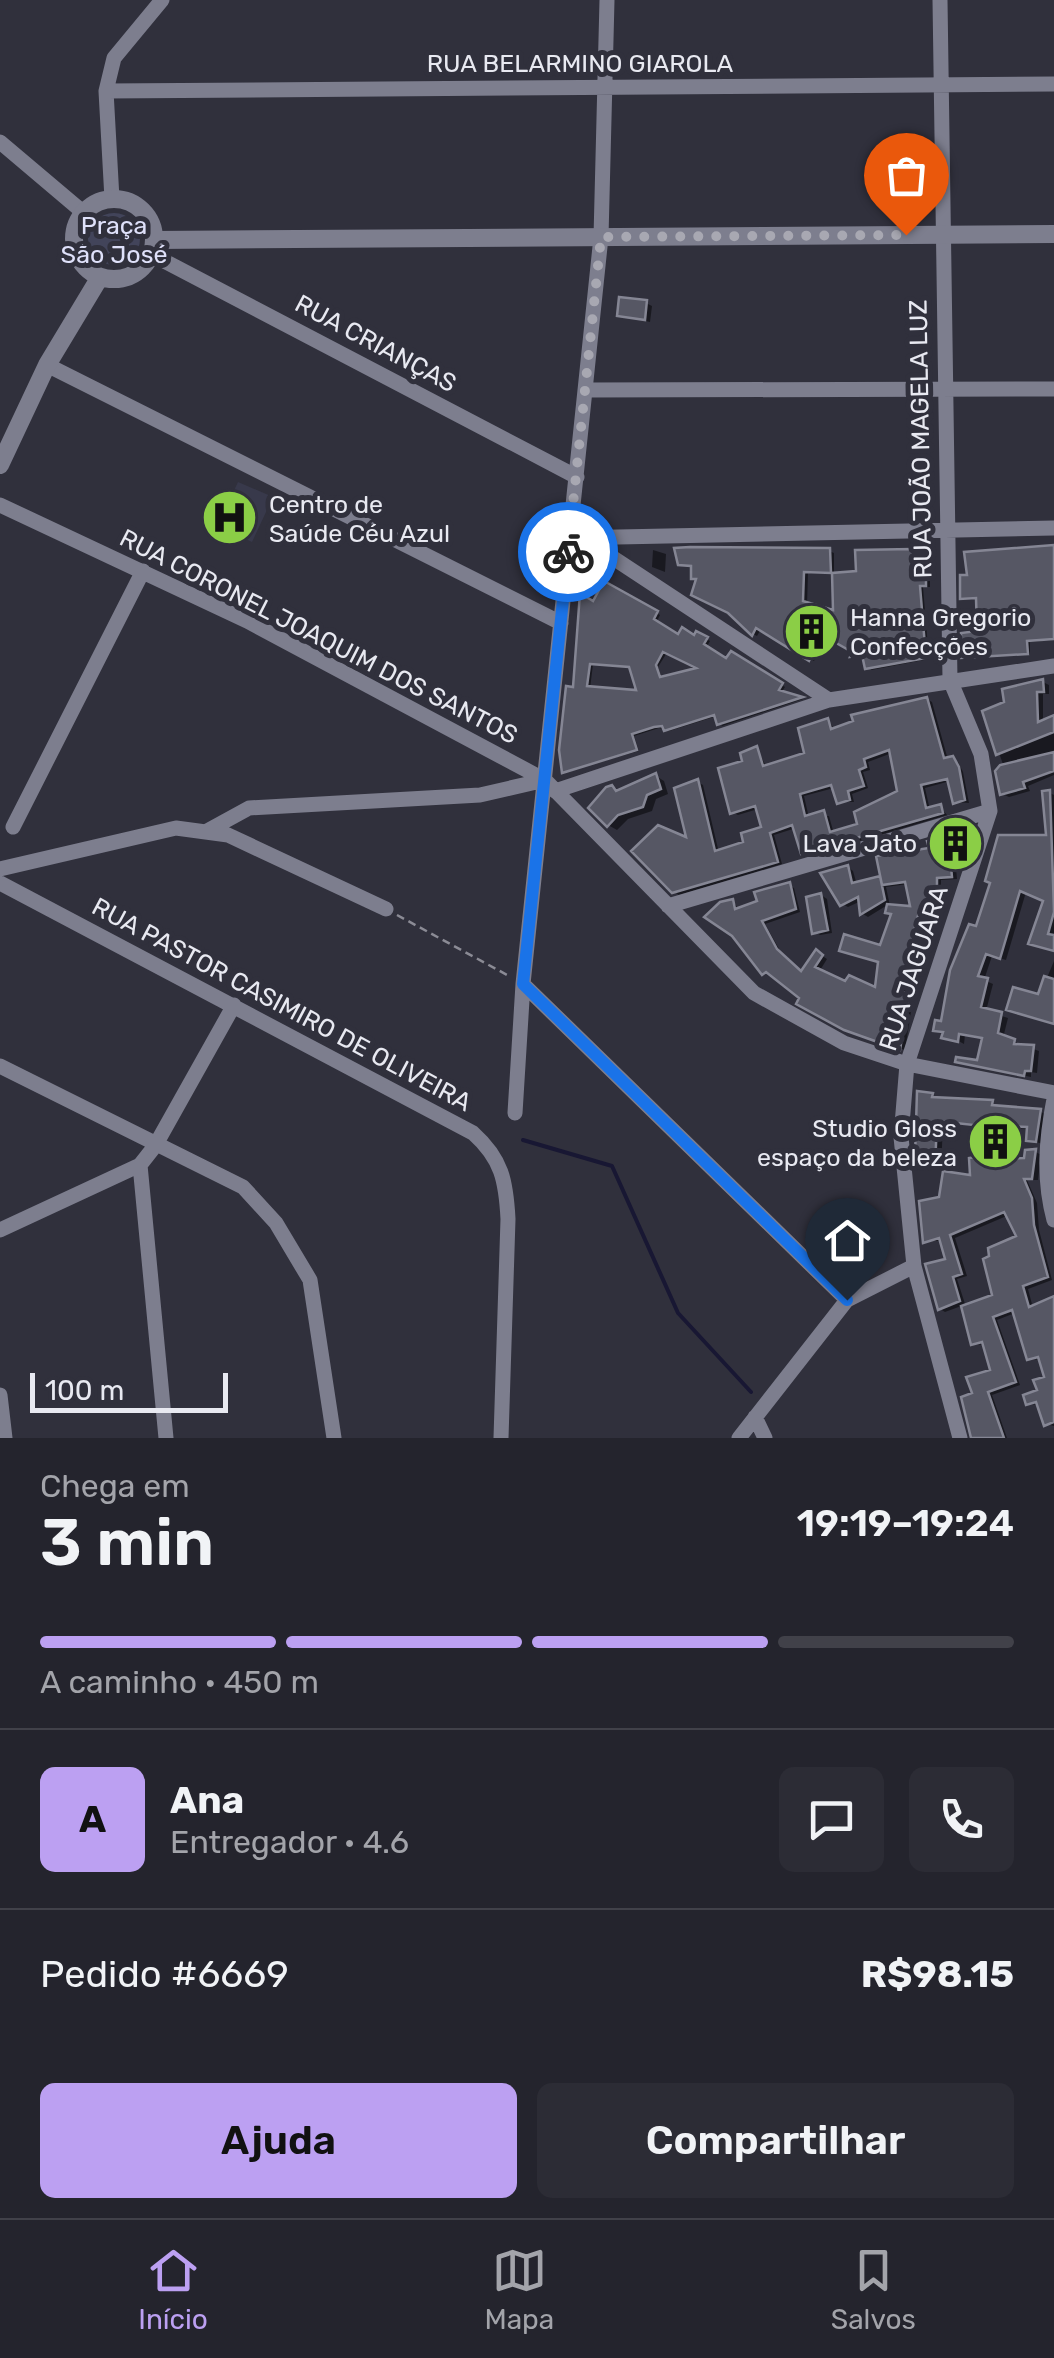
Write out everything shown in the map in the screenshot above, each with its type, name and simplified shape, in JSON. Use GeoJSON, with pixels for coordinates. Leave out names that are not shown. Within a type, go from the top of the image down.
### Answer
{"type":"FeatureCollection","features":[{"type":"Feature","properties":{"kind":"street"},"geometry":{"type":"LineString","coordinates":[[112,199],[106,91],[114,58],[162,0]]}},
{"type":"Feature","properties":{"kind":"street"},"geometry":{"type":"LineString","coordinates":[[515,1113],[523,984],[550,786],[561,623],[577,539],[578,476],[601,237],[606,0]]}},
{"type":"Feature","properties":{"kind":"street","name":"RUA JOÃO MAGELA LUZ"},"geometry":{"type":"LineString","coordinates":[[940,0],[950,680],[981,754],[990,811]]}},
{"type":"Feature","properties":{"kind":"street","name":"RUA BELARMINO GIAROLA"},"geometry":{"type":"LineString","coordinates":[[106,91],[1054,84]]}},
{"type":"Feature","properties":{"kind":"street"},"geometry":{"type":"LineString","coordinates":[[0,142],[84,213]]}},
{"type":"Feature","properties":{"kind":"street"},"geometry":{"type":"LineString","coordinates":[[112,199],[131,202],[142,210],[153,247],[134,274],[121,279],[100,277],[79,259],[74,239],[84,213],[112,199]]}},
{"type":"Feature","properties":{"kind":"street"},"geometry":{"type":"LineString","coordinates":[[153,247],[601,237],[1054,234]]}},
{"type":"Feature","properties":{"kind":"street","name":"RUA CRIANÇAS"},"geometry":{"type":"LineString","coordinates":[[153,247],[578,476]]}},
{"type":"Feature","properties":{"kind":"street"},"geometry":{"type":"LineString","coordinates":[[0,465],[47,365],[100,277]]}},
{"type":"Feature","properties":{"kind":"street"},"geometry":{"type":"LineString","coordinates":[[47,365],[561,623]]}},
{"type":"Feature","properties":{"kind":"street"},"geometry":{"type":"LineString","coordinates":[[587,390],[1054,388]]}},
{"type":"Feature","properties":{"kind":"street","name":"RUA CORONEL JOAQUIM DOS SANTOS"},"geometry":{"type":"LineString","coordinates":[[0,504],[247,621],[550,786],[754,993],[844,1043],[907,1064],[1054,1096]]}},
{"type":"Feature","properties":{"kind":"street"},"geometry":{"type":"LineString","coordinates":[[577,539],[1054,528]]}},
{"type":"Feature","properties":{"kind":"street"},"geometry":{"type":"LineString","coordinates":[[577,539],[829,700]]}},
{"type":"Feature","properties":{"kind":"street"},"geometry":{"type":"LineString","coordinates":[[14,827],[142,571]]}},
{"type":"Feature","properties":{"kind":"street"},"geometry":{"type":"LineString","coordinates":[[205,832],[249,808],[480,795],[550,786],[829,700],[1054,666]]}},
{"type":"Feature","properties":{"kind":"street"},"geometry":{"type":"LineString","coordinates":[[668,906],[990,811]]}},
{"type":"Feature","properties":{"kind":"street","name":"RUA JAGUARA"},"geometry":{"type":"LineString","coordinates":[[960,1438],[914,1266],[902,1137],[907,1064],[990,811]]}},
{"type":"Feature","properties":{"kind":"street"},"geometry":{"type":"LineString","coordinates":[[0,869],[176,828],[228,834],[386,909]]}},
{"type":"Feature","properties":{"kind":"street","name":"RUA PASTOR CASIMIRO DE OLIVEIRA"},"geometry":{"type":"LineString","coordinates":[[0,883],[472,1133],[493,1151],[506,1183],[508,1219],[502,1438]]}},
{"type":"Feature","properties":{"kind":"street"},"geometry":{"type":"LineString","coordinates":[[523,984],[847,1300]]}},
{"type":"Feature","properties":{"kind":"street"},"geometry":{"type":"LineString","coordinates":[[0,1230],[140,1165],[156,1146],[234,1005]]}},
{"type":"Feature","properties":{"kind":"street"},"geometry":{"type":"LineString","coordinates":[[0,1066],[243,1187],[260,1202],[310,1280],[334,1438]]}},
{"type":"Feature","properties":{"kind":"street"},"geometry":{"type":"LineString","coordinates":[[1054,1096],[1046,1141],[1048,1196],[1054,1220]]}},
{"type":"Feature","properties":{"kind":"street"},"geometry":{"type":"LineString","coordinates":[[140,1165],[166,1438]]}},
{"type":"Feature","properties":{"kind":"street"},"geometry":{"type":"LineString","coordinates":[[739,1438],[847,1300],[914,1266]]}},
{"type":"Feature","properties":{"kind":"street"},"geometry":{"type":"LineString","coordinates":[[0,1395],[6,1438]]}},
{"type":"Feature","properties":{"kind":"street"},"geometry":{"type":"LineString","coordinates":[[754,1417],[765,1438]]}},
{"type":"Feature","properties":{"kind":"path"},"geometry":{"type":"LineString","coordinates":[[386,909],[523,984]]}},
{"type":"Feature","properties":{"kind":"shaded area","name":"Centro de Saúde Céu Azul"},"geometry":{"type":"Polygon","coordinates":[[[238,482],[273,497],[252,542],[237,535],[246,511],[233,533],[218,525],[238,482]]]}},
{"type":"Feature","properties":{"kind":"green space","name":"Praça São José"},"geometry":{"type":"Polygon","coordinates":[[[114,213],[132,221],[140,239],[132,257],[114,265],[96,257],[88,239],[96,221],[114,213]]]}},
{"type":"Feature","properties":{"kind":"building"},"geometry":{"type":"Polygon","coordinates":[[[619,297],[647,300],[645,320],[617,316],[619,297]]]}},
{"type":"Feature","properties":{"kind":"building"},"geometry":{"type":"Polygon","coordinates":[[[1054,545],[1054,639],[1027,641],[1028,654],[961,658],[961,633],[977,631],[976,598],[960,599],[960,575],[967,575],[964,552],[1054,545]]]}},
{"type":"Feature","properties":{"kind":"building"},"geometry":{"type":"Polygon","coordinates":[[[674,548],[830,548],[831,573],[804,572],[803,601],[833,610],[832,573],[856,571],[855,550],[912,549],[913,573],[926,573],[926,586],[920,586],[926,658],[865,669],[862,655],[850,657],[852,652],[822,635],[809,661],[756,628],[752,636],[728,613],[691,595],[696,579],[691,579],[691,566],[678,565],[674,548]]]}},
{"type":"Feature","properties":{"kind":"building"},"geometry":{"type":"Polygon","coordinates":[[[604,581],[658,611],[654,619],[678,634],[682,627],[694,635],[696,631],[708,637],[704,644],[726,658],[731,651],[783,683],[779,690],[803,697],[717,725],[714,715],[664,731],[662,726],[654,727],[632,734],[637,750],[562,773],[559,750],[566,686],[573,687],[580,593],[593,601],[604,581]],[[663,652],[656,665],[660,677],[696,668],[663,652]],[[590,664],[587,686],[636,690],[629,667],[590,664]]]}},
{"type":"Feature","properties":{"kind":"building"},"geometry":{"type":"Polygon","coordinates":[[[1043,679],[1044,692],[1037,692],[1038,722],[1054,715],[1054,732],[996,755],[982,711],[1004,702],[1002,689],[1043,679]]]}},
{"type":"Feature","properties":{"kind":"building"},"geometry":{"type":"Polygon","coordinates":[[[927,697],[944,758],[953,756],[959,767],[965,800],[953,804],[947,779],[921,785],[926,808],[941,804],[943,813],[801,854],[792,825],[770,833],[778,862],[672,893],[631,851],[658,825],[686,837],[674,788],[698,779],[715,851],[743,842],[741,833],[761,827],[755,806],[730,814],[718,768],[742,761],[740,753],[757,746],[763,766],[804,753],[798,728],[828,718],[831,729],[853,721],[851,715],[927,697]],[[889,750],[864,759],[866,767],[859,770],[864,786],[848,791],[850,800],[837,804],[831,785],[800,794],[805,816],[824,810],[830,832],[857,824],[854,812],[897,791],[889,750]]]}},
{"type":"Feature","properties":{"kind":"building"},"geometry":{"type":"Polygon","coordinates":[[[1054,752],[1054,771],[1023,782],[1025,788],[1000,795],[995,771],[1000,765],[1054,752]]]}},
{"type":"Feature","properties":{"kind":"building"},"geometry":{"type":"Polygon","coordinates":[[[656,773],[661,789],[647,795],[643,807],[618,815],[607,827],[588,808],[606,787],[612,785],[616,791],[656,773]]]}},
{"type":"Feature","properties":{"kind":"building"},"geometry":{"type":"Polygon","coordinates":[[[1050,790],[1054,912],[1048,934],[1054,935],[1054,951],[1028,944],[1043,901],[1020,891],[1000,959],[986,954],[978,976],[988,978],[981,1007],[1002,1012],[998,1033],[1015,1039],[1014,1044],[1034,1045],[1031,1071],[1025,1071],[1024,1076],[955,1062],[956,1057],[977,1060],[982,1038],[959,1034],[958,1042],[941,1038],[943,1032],[933,1031],[935,1020],[941,1021],[950,970],[969,924],[976,926],[990,883],[985,881],[998,835],[1046,835],[1042,791],[1050,790]]]}},
{"type":"Feature","properties":{"kind":"building"},"geometry":{"type":"Polygon","coordinates":[[[970,829],[962,852],[950,855],[952,877],[937,878],[937,911],[920,908],[912,939],[921,941],[914,959],[908,957],[903,981],[902,992],[909,993],[900,1050],[844,1030],[796,1004],[799,998],[766,972],[762,975],[732,936],[704,917],[720,902],[733,899],[735,909],[757,901],[754,892],[790,882],[796,909],[762,921],[777,949],[801,971],[816,949],[823,955],[815,967],[845,981],[849,975],[875,987],[878,962],[839,951],[844,934],[880,945],[891,914],[885,913],[887,904],[910,906],[905,882],[882,885],[876,856],[929,848],[927,841],[970,829]]]}},
{"type":"Feature","properties":{"kind":"building"},"geometry":{"type":"Polygon","coordinates":[[[848,865],[852,883],[880,876],[885,900],[860,915],[858,897],[840,906],[820,873],[848,865]]]}},
{"type":"Feature","properties":{"kind":"building"},"geometry":{"type":"Polygon","coordinates":[[[821,893],[828,930],[812,934],[806,897],[821,893]]]}},
{"type":"Feature","properties":{"kind":"building"},"geometry":{"type":"Polygon","coordinates":[[[1044,976],[1054,979],[1054,1024],[1006,1010],[1013,987],[1038,994],[1044,976]]]}},
{"type":"Feature","properties":{"kind":"building"},"geometry":{"type":"Polygon","coordinates":[[[917,1091],[933,1093],[932,1097],[993,1100],[992,1105],[1041,1109],[1036,1142],[1026,1141],[1027,1127],[1005,1126],[1003,1139],[972,1136],[974,1125],[937,1121],[935,1168],[921,1167],[921,1159],[915,1158],[917,1091]]]}},
{"type":"Feature","properties":{"kind":"building"},"geometry":{"type":"Polygon","coordinates":[[[1036,1149],[1032,1179],[1024,1179],[1032,1198],[1034,1225],[1048,1277],[1023,1286],[1029,1307],[1054,1296],[1054,1422],[1044,1426],[1036,1402],[1026,1405],[1023,1395],[1037,1390],[1033,1380],[1044,1377],[1038,1357],[1027,1360],[1012,1310],[993,1317],[1016,1382],[988,1392],[1004,1438],[971,1438],[961,1397],[972,1393],[966,1377],[990,1370],[982,1342],[971,1345],[961,1306],[992,1295],[983,1259],[989,1256],[988,1248],[1016,1236],[1004,1212],[950,1235],[962,1274],[953,1277],[960,1301],[938,1310],[925,1264],[945,1259],[939,1238],[923,1243],[919,1201],[939,1197],[943,1171],[970,1175],[969,1158],[1001,1153],[1000,1159],[1024,1158],[1025,1150],[1036,1149]]]}},
{"type":"Feature","properties":{"kind":"waterway"},"geometry":{"type":"LineString","coordinates":[[523,1140],[612,1166],[678,1313],[751,1392]]}},
{"type":"Feature","properties":{"kind":"way so far"},"geometry":{"type":"LineString","coordinates":[[568,552],[601,237],[906,235]]}},
{"type":"Feature","properties":{"kind":"place","name":"Centro de Saúde Céu Azul"},"geometry":{"type":"Point","coordinates":[230,518]}},
{"type":"Feature","properties":{"kind":"place","name":"Hanna Gregorio Confecções"},"geometry":{"type":"Point","coordinates":[811,631]}},
{"type":"Feature","properties":{"kind":"place","name":"Lava Jato"},"geometry":{"type":"Point","coordinates":[956,843]}},
{"type":"Feature","properties":{"kind":"place","name":"Studio Gloss espaço da beleza"},"geometry":{"type":"Point","coordinates":[996,1142]}},
{"type":"Feature","properties":{"kind":"route"},"geometry":{"type":"LineString","coordinates":[[568,552],[523,984],[847,1300]]}}]}
